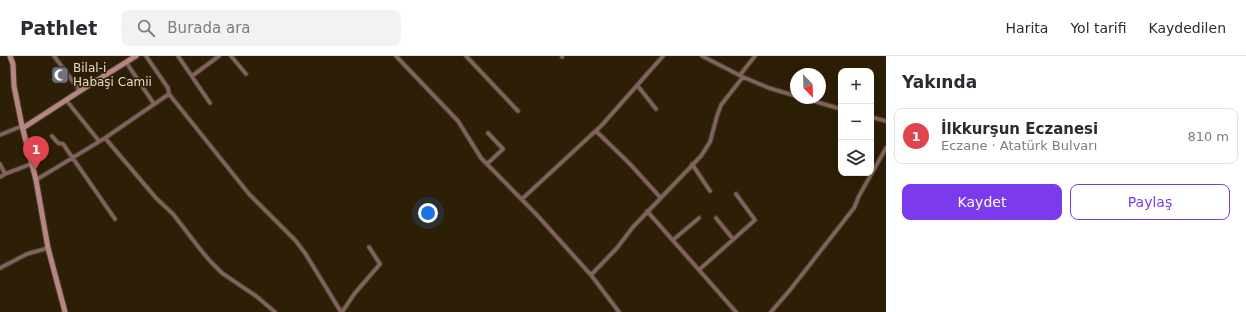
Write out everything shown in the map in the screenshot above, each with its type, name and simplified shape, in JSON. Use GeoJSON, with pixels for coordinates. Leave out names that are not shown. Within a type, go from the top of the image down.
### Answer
{"type":"FeatureCollection","features":[{"type":"Feature","properties":{"kind":"main road"},"geometry":{"type":"LineString","coordinates":[[10,56],[13,64],[14,86],[31,164],[36,180],[48,248],[65,312]]}},
{"type":"Feature","properties":{"kind":"main road"},"geometry":{"type":"LineString","coordinates":[[23,127],[136,56]]}},
{"type":"Feature","properties":{"kind":"street"},"geometry":{"type":"LineString","coordinates":[[54,56],[80,91]]}},
{"type":"Feature","properties":{"kind":"street"},"geometry":{"type":"LineString","coordinates":[[146,56],[168,88],[169,94],[249,194],[295,240],[305,253],[342,312],[355,293],[380,264],[368,247]]}},
{"type":"Feature","properties":{"kind":"street"},"geometry":{"type":"LineString","coordinates":[[178,56],[210,103]]}},
{"type":"Feature","properties":{"kind":"street"},"geometry":{"type":"LineString","coordinates":[[192,76],[218,56]]}},
{"type":"Feature","properties":{"kind":"street"},"geometry":{"type":"LineString","coordinates":[[231,56],[246,74]]}},
{"type":"Feature","properties":{"kind":"street"},"geometry":{"type":"LineString","coordinates":[[396,56],[458,121],[481,158],[522,199],[590,275],[619,312]]}},
{"type":"Feature","properties":{"kind":"street"},"geometry":{"type":"LineString","coordinates":[[466,56],[518,111]]}},
{"type":"Feature","properties":{"kind":"street"},"geometry":{"type":"LineString","coordinates":[[522,199],[596,131],[663,56]]}},
{"type":"Feature","properties":{"kind":"street"},"geometry":{"type":"LineString","coordinates":[[702,56],[769,88],[790,94]]}},
{"type":"Feature","properties":{"kind":"street"},"geometry":{"type":"LineString","coordinates":[[590,275],[617,248],[647,211],[700,156],[710,142],[721,105],[755,56]]}},
{"type":"Feature","properties":{"kind":"street"},"geometry":{"type":"LineString","coordinates":[[126,62],[154,104]]}},
{"type":"Feature","properties":{"kind":"street"},"geometry":{"type":"LineString","coordinates":[[637,85],[656,109]]}},
{"type":"Feature","properties":{"kind":"street"},"geometry":{"type":"LineString","coordinates":[[36,180],[105,138],[169,94]]}},
{"type":"Feature","properties":{"kind":"street"},"geometry":{"type":"LineString","coordinates":[[66,100],[99,141]]}},
{"type":"Feature","properties":{"kind":"street"},"geometry":{"type":"LineString","coordinates":[[824,104],[838,108]]}},
{"type":"Feature","properties":{"kind":"street"},"geometry":{"type":"LineString","coordinates":[[874,118],[886,121]]}},
{"type":"Feature","properties":{"kind":"street"},"geometry":{"type":"LineString","coordinates":[[0,135],[23,127]]}},
{"type":"Feature","properties":{"kind":"street"},"geometry":{"type":"LineString","coordinates":[[596,131],[630,164],[660,197]]}},
{"type":"Feature","properties":{"kind":"street"},"geometry":{"type":"LineString","coordinates":[[487,164],[503,149],[488,133]]}},
{"type":"Feature","properties":{"kind":"street"},"geometry":{"type":"LineString","coordinates":[[52,136],[58,144],[63,144],[115,219]]}},
{"type":"Feature","properties":{"kind":"street"},"geometry":{"type":"LineString","coordinates":[[105,138],[156,198],[173,214],[214,265],[222,273],[256,296],[275,312]]}},
{"type":"Feature","properties":{"kind":"street"},"geometry":{"type":"LineString","coordinates":[[771,312],[854,208],[859,196],[885,151]]}},
{"type":"Feature","properties":{"kind":"street"},"geometry":{"type":"LineString","coordinates":[[0,164],[5,174]]}},
{"type":"Feature","properties":{"kind":"street"},"geometry":{"type":"LineString","coordinates":[[0,178],[5,174],[31,164]]}},
{"type":"Feature","properties":{"kind":"street"},"geometry":{"type":"LineString","coordinates":[[692,164],[710,191]]}},
{"type":"Feature","properties":{"kind":"street"},"geometry":{"type":"LineString","coordinates":[[700,269],[755,220],[736,194]]}},
{"type":"Feature","properties":{"kind":"street"},"geometry":{"type":"LineString","coordinates":[[647,211],[700,269],[736,312]]}},
{"type":"Feature","properties":{"kind":"street"},"geometry":{"type":"LineString","coordinates":[[673,240],[699,218]]}},
{"type":"Feature","properties":{"kind":"street"},"geometry":{"type":"LineString","coordinates":[[716,218],[733,239]]}},
{"type":"Feature","properties":{"kind":"street"},"geometry":{"type":"LineString","coordinates":[[0,268],[27,254],[48,248]]}},
{"type":"Feature","properties":{"kind":"place","name":"Bilal-i Habaşi Camii"},"geometry":{"type":"Point","coordinates":[60,75]}},
{"type":"Feature","properties":{"kind":"place","name":"İlkkurşun Eczanesi"},"geometry":{"type":"Point","coordinates":[36,169]}}]}
